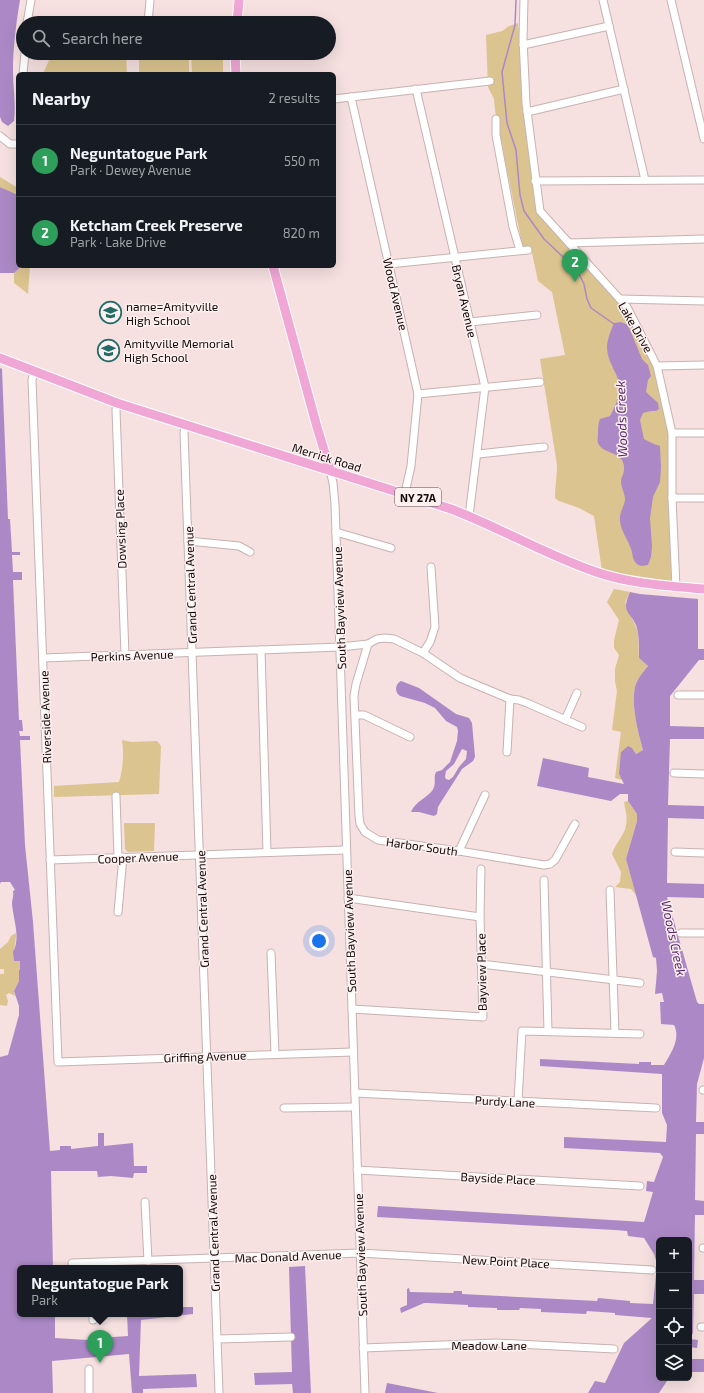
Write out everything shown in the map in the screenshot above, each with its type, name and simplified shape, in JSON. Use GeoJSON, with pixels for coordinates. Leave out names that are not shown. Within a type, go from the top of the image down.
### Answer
{"type":"FeatureCollection","features":[{"type":"Feature","properties":{"kind":"main road"},"geometry":{"type":"LineString","coordinates":[[238,16],[239,0]]}},
{"type":"Feature","properties":{"kind":"main road"},"geometry":{"type":"LineString","coordinates":[[235,60],[236,72]]}},
{"type":"Feature","properties":{"kind":"main road"},"geometry":{"type":"LineString","coordinates":[[274,268],[330,470]]}},
{"type":"Feature","properties":{"kind":"main road","name":"Merrick Road"},"geometry":{"type":"LineString","coordinates":[[0,358],[117,404],[405,493],[470,516],[575,564],[620,579],[676,587],[704,589]]}},
{"type":"Feature","properties":{"kind":"street"},"geometry":{"type":"LineString","coordinates":[[29,16],[31,0]]}},
{"type":"Feature","properties":{"kind":"street"},"geometry":{"type":"LineString","coordinates":[[149,16],[150,0]]}},
{"type":"Feature","properties":{"kind":"street","name":"Lake Drive"},"geometry":{"type":"LineString","coordinates":[[524,0],[523,45],[527,112],[540,211],[627,307],[657,366],[672,433],[672,498],[676,587]]}},
{"type":"Feature","properties":{"kind":"street"},"geometry":{"type":"LineString","coordinates":[[602,0],[645,180]]}},
{"type":"Feature","properties":{"kind":"street"},"geometry":{"type":"LineString","coordinates":[[671,0],[704,139]]}},
{"type":"Feature","properties":{"kind":"street"},"geometry":{"type":"LineString","coordinates":[[523,45],[609,26]]}},
{"type":"Feature","properties":{"kind":"street"},"geometry":{"type":"LineString","coordinates":[[23,72],[24,60]]}},
{"type":"Feature","properties":{"kind":"street"},"geometry":{"type":"LineString","coordinates":[[336,99],[490,81]]}},
{"type":"Feature","properties":{"kind":"street"},"geometry":{"type":"LineString","coordinates":[[527,112],[624,89]]}},
{"type":"Feature","properties":{"kind":"street","name":"Bryan Avenue"},"geometry":{"type":"LineString","coordinates":[[416,90],[485,387],[470,516]]}},
{"type":"Feature","properties":{"kind":"street","name":"Wood Avenue"},"geometry":{"type":"LineString","coordinates":[[350,97],[418,394],[410,466],[405,493]]}},
{"type":"Feature","properties":{"kind":"street"},"geometry":{"type":"LineString","coordinates":[[496,119],[498,143],[513,227],[520,250]]}},
{"type":"Feature","properties":{"kind":"street"},"geometry":{"type":"LineString","coordinates":[[0,136],[10,144],[16,144]]}},
{"type":"Feature","properties":{"kind":"street"},"geometry":{"type":"LineString","coordinates":[[535,181],[704,180]]}},
{"type":"Feature","properties":{"kind":"street"},"geometry":{"type":"LineString","coordinates":[[569,243],[704,239]]}},
{"type":"Feature","properties":{"kind":"street"},"geometry":{"type":"LineString","coordinates":[[389,264],[528,250]]}},
{"type":"Feature","properties":{"kind":"street"},"geometry":{"type":"LineString","coordinates":[[620,299],[704,301]]}},
{"type":"Feature","properties":{"kind":"street"},"geometry":{"type":"LineString","coordinates":[[470,322],[537,315]]}},
{"type":"Feature","properties":{"kind":"street"},"geometry":{"type":"LineString","coordinates":[[657,366],[704,365]]}},
{"type":"Feature","properties":{"kind":"street","name":"Riverside Avenue"},"geometry":{"type":"LineString","coordinates":[[34,372],[32,380],[58,1062]]}},
{"type":"Feature","properties":{"kind":"street"},"geometry":{"type":"LineString","coordinates":[[418,394],[540,382]]}},
{"type":"Feature","properties":{"kind":"street","name":"Dowsing Place"},"geometry":{"type":"LineString","coordinates":[[117,404],[116,426],[125,655]]}},
{"type":"Feature","properties":{"kind":"street","name":"Grand Central Avenue"},"geometry":{"type":"LineString","coordinates":[[185,425],[184,433],[213,1259],[219,1393]]}},
{"type":"Feature","properties":{"kind":"street"},"geometry":{"type":"LineString","coordinates":[[672,433],[704,432]]}},
{"type":"Feature","properties":{"kind":"street"},"geometry":{"type":"LineString","coordinates":[[478,454],[544,447]]}},
{"type":"Feature","properties":{"kind":"street","name":"South Bayview Avenue"},"geometry":{"type":"LineString","coordinates":[[330,470],[334,484],[336,532],[365,1393]]}},
{"type":"Feature","properties":{"kind":"street"},"geometry":{"type":"LineString","coordinates":[[672,498],[704,498]]}},
{"type":"Feature","properties":{"kind":"street"},"geometry":{"type":"LineString","coordinates":[[336,532],[391,548]]}},
{"type":"Feature","properties":{"kind":"street"},"geometry":{"type":"LineString","coordinates":[[188,541],[239,546],[250,552]]}},
{"type":"Feature","properties":{"kind":"street"},"geometry":{"type":"LineString","coordinates":[[423,653],[430,642],[435,627],[431,567]]}},
{"type":"Feature","properties":{"kind":"street","name":"Perkins Avenue"},"geometry":{"type":"LineString","coordinates":[[43,658],[340,647],[368,644],[385,638],[394,639],[423,653],[460,678],[510,699],[527,703],[582,727]]}},
{"type":"Feature","properties":{"kind":"street","name":"Harbor South"},"geometry":{"type":"LineString","coordinates":[[368,644],[356,684],[355,715],[359,816],[360,824],[365,832],[378,840],[459,851],[544,866],[555,860],[575,824]]}},
{"type":"Feature","properties":{"kind":"street"},"geometry":{"type":"LineString","coordinates":[[261,650],[267,852]]}},
{"type":"Feature","properties":{"kind":"street"},"geometry":{"type":"LineString","coordinates":[[565,720],[577,693]]}},
{"type":"Feature","properties":{"kind":"street"},"geometry":{"type":"LineString","coordinates":[[678,695],[704,695]]}},
{"type":"Feature","properties":{"kind":"street"},"geometry":{"type":"LineString","coordinates":[[507,752],[510,699]]}},
{"type":"Feature","properties":{"kind":"street"},"geometry":{"type":"LineString","coordinates":[[355,715],[364,715],[410,737]]}},
{"type":"Feature","properties":{"kind":"street"},"geometry":{"type":"LineString","coordinates":[[674,773],[704,774]]}},
{"type":"Feature","properties":{"kind":"street"},"geometry":{"type":"LineString","coordinates":[[459,851],[485,795]]}},
{"type":"Feature","properties":{"kind":"street"},"geometry":{"type":"LineString","coordinates":[[116,796],[120,857],[118,912]]}},
{"type":"Feature","properties":{"kind":"street","name":"Cooper Avenue"},"geometry":{"type":"LineString","coordinates":[[50,860],[346,850]]}},
{"type":"Feature","properties":{"kind":"street"},"geometry":{"type":"LineString","coordinates":[[675,852],[704,853]]}},
{"type":"Feature","properties":{"kind":"street","name":"Bayview Place"},"geometry":{"type":"LineString","coordinates":[[352,1009],[483,1017],[480,917],[481,869]]}},
{"type":"Feature","properties":{"kind":"street"},"geometry":{"type":"LineString","coordinates":[[544,880],[548,1031]]}},
{"type":"Feature","properties":{"kind":"street"},"geometry":{"type":"LineString","coordinates":[[610,890],[615,1033]]}},
{"type":"Feature","properties":{"kind":"street"},"geometry":{"type":"LineString","coordinates":[[348,898],[480,917]]}},
{"type":"Feature","properties":{"kind":"street"},"geometry":{"type":"LineString","coordinates":[[681,932],[704,933]]}},
{"type":"Feature","properties":{"kind":"street"},"geometry":{"type":"LineString","coordinates":[[271,953],[275,1054]]}},
{"type":"Feature","properties":{"kind":"street"},"geometry":{"type":"LineString","coordinates":[[481,964],[640,983]]}},
{"type":"Feature","properties":{"kind":"street"},"geometry":{"type":"LineString","coordinates":[[518,1101],[522,1031],[640,1034]]}},
{"type":"Feature","properties":{"kind":"street","name":"Griffing Avenue"},"geometry":{"type":"LineString","coordinates":[[58,1062],[353,1052]]}},
{"type":"Feature","properties":{"kind":"street","name":"Purdy Lane"},"geometry":{"type":"LineString","coordinates":[[355,1093],[656,1108]]}},
{"type":"Feature","properties":{"kind":"street"},"geometry":{"type":"LineString","coordinates":[[284,1108],[355,1107]]}},
{"type":"Feature","properties":{"kind":"street","name":"Bayside Place"},"geometry":{"type":"LineString","coordinates":[[357,1170],[640,1186]]}},
{"type":"Feature","properties":{"kind":"street"},"geometry":{"type":"LineString","coordinates":[[145,1202],[148,1261]]}},
{"type":"Feature","properties":{"kind":"street","name":"Mac Donald Avenue"},"geometry":{"type":"LineString","coordinates":[[102,1265],[148,1261],[360,1253]]}},
{"type":"Feature","properties":{"kind":"street","name":"New Point Place"},"geometry":{"type":"LineString","coordinates":[[360,1253],[652,1270]]}},
{"type":"Feature","properties":{"kind":"street","name":"Mac Donald Avenue"},"geometry":{"type":"LineString","coordinates":[[72,1263],[84,1265]]}},
{"type":"Feature","properties":{"kind":"street"},"geometry":{"type":"LineString","coordinates":[[217,1339],[291,1337]]}},
{"type":"Feature","properties":{"kind":"street","name":"Meadow Lane"},"geometry":{"type":"LineString","coordinates":[[364,1348],[496,1343],[614,1349]]}},
{"type":"Feature","properties":{"kind":"street"},"geometry":{"type":"LineString","coordinates":[[89,1369],[90,1393]]}},
{"type":"Feature","properties":{"kind":"shaded area"},"geometry":{"type":"Polygon","coordinates":[[[518,23],[521,75],[538,213],[626,310],[643,341],[656,374],[671,434],[671,581],[602,571],[594,516],[555,498],[557,465],[540,359],[565,355],[552,292],[538,281],[532,253],[524,254],[494,99],[488,87],[486,35],[502,31],[509,26],[518,23]]]}},
{"type":"Feature","properties":{"kind":"shaded area"},"geometry":{"type":"Polygon","coordinates":[[[49,60],[126,60],[127,72],[44,72],[49,60]]]}},
{"type":"Feature","properties":{"kind":"shaded area"},"geometry":{"type":"Polygon","coordinates":[[[139,60],[189,60],[189,72],[139,72],[139,60]]]}},
{"type":"Feature","properties":{"kind":"shaded area"},"geometry":{"type":"Polygon","coordinates":[[[191,60],[223,60],[223,72],[192,72],[191,60]]]}},
{"type":"Feature","properties":{"kind":"shaded area"},"geometry":{"type":"Polygon","coordinates":[[[0,177],[16,187],[16,194],[0,187],[0,177]]]}},
{"type":"Feature","properties":{"kind":"shaded area"},"geometry":{"type":"Polygon","coordinates":[[[20,268],[30,268],[28,294],[14,283],[14,273],[20,268]]]}},
{"type":"Feature","properties":{"kind":"shaded area"},"geometry":{"type":"Polygon","coordinates":[[[614,589],[630,592],[625,602],[638,632],[639,658],[648,666],[637,681],[634,694],[636,719],[643,750],[636,754],[632,748],[619,774],[622,780],[615,778],[621,732],[612,730],[617,691],[615,669],[619,655],[614,648],[614,640],[619,620],[607,602],[614,589]]]}},
{"type":"Feature","properties":{"kind":"shaded area"},"geometry":{"type":"Polygon","coordinates":[[[122,740],[131,742],[157,741],[161,746],[159,794],[54,797],[54,786],[119,782],[123,761],[122,740]]]}},
{"type":"Feature","properties":{"kind":"shaded area"},"geometry":{"type":"Polygon","coordinates":[[[628,801],[637,814],[637,821],[626,859],[636,895],[631,889],[615,887],[620,882],[621,872],[612,854],[625,829],[627,819],[624,802],[628,801]]]}},
{"type":"Feature","properties":{"kind":"shaded area"},"geometry":{"type":"Polygon","coordinates":[[[124,823],[155,823],[154,851],[128,852],[125,849],[124,823]]]}},
{"type":"Feature","properties":{"kind":"shaded area"},"geometry":{"type":"Polygon","coordinates":[[[16,933],[14,961],[20,961],[19,981],[14,991],[15,996],[9,993],[6,995],[8,1001],[7,1006],[0,1005],[0,974],[4,974],[4,969],[0,969],[0,949],[8,942],[11,936],[16,933]]]}},
{"type":"Feature","properties":{"kind":"water"},"geometry":{"type":"Polygon","coordinates":[[[0,0],[20,0],[18,16],[16,16],[14,54],[14,121],[8,126],[2,122],[0,117],[0,0]]]}},
{"type":"Feature","properties":{"kind":"water"},"geometry":{"type":"Polygon","coordinates":[[[0,187],[16,194],[16,268],[20,268],[14,273],[0,273],[0,187]]]}},
{"type":"Feature","properties":{"kind":"water"},"geometry":{"type":"Polygon","coordinates":[[[621,322],[628,325],[642,359],[648,365],[651,376],[648,380],[646,392],[658,403],[659,409],[656,411],[643,413],[640,420],[644,439],[660,446],[661,467],[660,482],[653,497],[650,518],[652,546],[651,557],[648,565],[643,566],[637,564],[634,560],[630,545],[623,532],[620,521],[620,515],[625,500],[621,482],[624,464],[618,456],[604,450],[598,443],[598,426],[600,419],[610,416],[618,396],[618,380],[611,365],[607,347],[608,338],[614,323],[621,322]]]}},
{"type":"Feature","properties":{"kind":"water"},"geometry":{"type":"Polygon","coordinates":[[[0,368],[2,369],[8,519],[10,519],[12,552],[20,552],[20,555],[12,555],[13,572],[22,572],[22,580],[13,580],[19,720],[22,720],[23,731],[19,731],[20,736],[30,736],[30,740],[20,740],[25,845],[33,922],[50,1151],[60,1150],[60,1146],[71,1146],[71,1149],[98,1146],[98,1133],[104,1133],[104,1146],[133,1143],[134,1166],[147,1166],[147,1173],[134,1173],[133,1178],[111,1176],[98,1177],[97,1171],[51,1171],[53,1265],[17,1265],[17,1317],[55,1317],[55,1338],[88,1340],[128,1336],[127,1317],[167,1317],[141,1320],[139,1376],[196,1374],[197,1387],[143,1389],[143,1393],[132,1393],[129,1354],[52,1361],[53,1393],[0,1393],[0,1057],[8,1055],[19,1015],[19,1006],[14,991],[19,981],[20,961],[14,961],[13,952],[16,941],[16,928],[12,904],[13,891],[15,890],[10,882],[1,882],[0,884],[0,368]]]}},
{"type":"Feature","properties":{"kind":"water"},"geometry":{"type":"Polygon","coordinates":[[[630,592],[698,599],[698,649],[704,649],[704,660],[699,660],[670,696],[670,726],[704,727],[704,739],[670,739],[668,805],[704,806],[704,819],[668,818],[667,883],[704,884],[704,898],[667,897],[697,1002],[699,1004],[704,1004],[704,1058],[697,1084],[696,1122],[704,1122],[704,1134],[696,1134],[695,1200],[704,1201],[704,1215],[695,1215],[694,1280],[704,1280],[704,1294],[694,1294],[692,1335],[692,1237],[656,1237],[656,1261],[654,1254],[644,1238],[628,1236],[627,1231],[377,1217],[378,1206],[644,1222],[653,1192],[646,1191],[647,1181],[654,1182],[663,1157],[660,1153],[564,1148],[564,1137],[666,1142],[667,1125],[662,1113],[662,1074],[540,1066],[540,1059],[639,1064],[639,1062],[651,1062],[651,1065],[664,1065],[676,1041],[676,1030],[674,1025],[661,1024],[660,1002],[664,1002],[662,993],[655,994],[657,971],[656,958],[653,957],[626,859],[637,821],[637,814],[628,801],[628,794],[620,794],[611,801],[537,786],[543,758],[589,768],[588,777],[624,784],[619,774],[621,752],[628,746],[632,748],[636,754],[643,750],[636,719],[634,694],[637,681],[648,666],[639,658],[638,632],[634,620],[628,613],[626,605],[630,592]]]}},
{"type":"Feature","properties":{"kind":"water"},"geometry":{"type":"Polygon","coordinates":[[[401,681],[419,688],[456,714],[469,718],[472,723],[475,757],[473,761],[462,769],[438,807],[437,814],[434,816],[419,812],[411,812],[418,803],[432,791],[436,772],[442,770],[450,762],[457,741],[457,727],[446,721],[435,708],[425,703],[400,696],[396,689],[401,681]],[[462,749],[454,764],[446,771],[446,779],[449,780],[453,777],[466,759],[467,751],[462,749]]]}},
{"type":"Feature","properties":{"kind":"water"},"geometry":{"type":"Polygon","coordinates":[[[305,1266],[311,1393],[293,1393],[292,1384],[255,1385],[254,1373],[292,1372],[289,1267],[305,1266]]]}},
{"type":"Feature","properties":{"kind":"water"},"geometry":{"type":"Polygon","coordinates":[[[656,1274],[656,1381],[667,1381],[659,1393],[588,1393],[595,1381],[605,1383],[624,1343],[652,1318],[587,1311],[586,1314],[541,1312],[541,1309],[520,1308],[519,1310],[497,1310],[497,1308],[468,1307],[468,1305],[428,1303],[424,1303],[401,1313],[400,1308],[407,1305],[407,1289],[409,1288],[410,1292],[453,1293],[454,1291],[462,1291],[462,1294],[597,1301],[598,1298],[630,1301],[630,1303],[653,1304],[656,1274]]]}},
{"type":"Feature","properties":{"kind":"water"},"geometry":{"type":"Polygon","coordinates":[[[183,1307],[193,1307],[193,1314],[183,1315],[183,1307]]]}},
{"type":"Feature","properties":{"kind":"water"},"geometry":{"type":"Polygon","coordinates":[[[692,1339],[698,1340],[697,1348],[692,1347],[692,1339]]]}},
{"type":"Feature","properties":{"kind":"water"},"geometry":{"type":"Polygon","coordinates":[[[692,1359],[704,1359],[704,1372],[692,1372],[692,1359]]]}},
{"type":"Feature","properties":{"kind":"water"},"geometry":{"type":"Polygon","coordinates":[[[387,1383],[438,1393],[385,1393],[387,1383]]]}},
{"type":"Feature","properties":{"kind":"waterway","name":"Woods Creek"},"geometry":{"type":"LineString","coordinates":[[516,0],[515,25],[502,72],[507,123],[516,150],[520,195],[524,211],[544,239],[577,270],[584,284],[587,299],[591,308],[614,324]]}},
{"type":"Feature","properties":{"kind":"place","name":"Ketcham Creek Preserve"},"geometry":{"type":"Point","coordinates":[575,282]}},
{"type":"Feature","properties":{"kind":"place","name":"name=Amityville High School"},"geometry":{"type":"Point","coordinates":[111,313]}},
{"type":"Feature","properties":{"kind":"place","name":"Amityville Memorial High School"},"geometry":{"type":"Point","coordinates":[109,350]}},
{"type":"Feature","properties":{"kind":"place","name":"Neguntatogue Park"},"geometry":{"type":"Point","coordinates":[100,1363]}}]}
